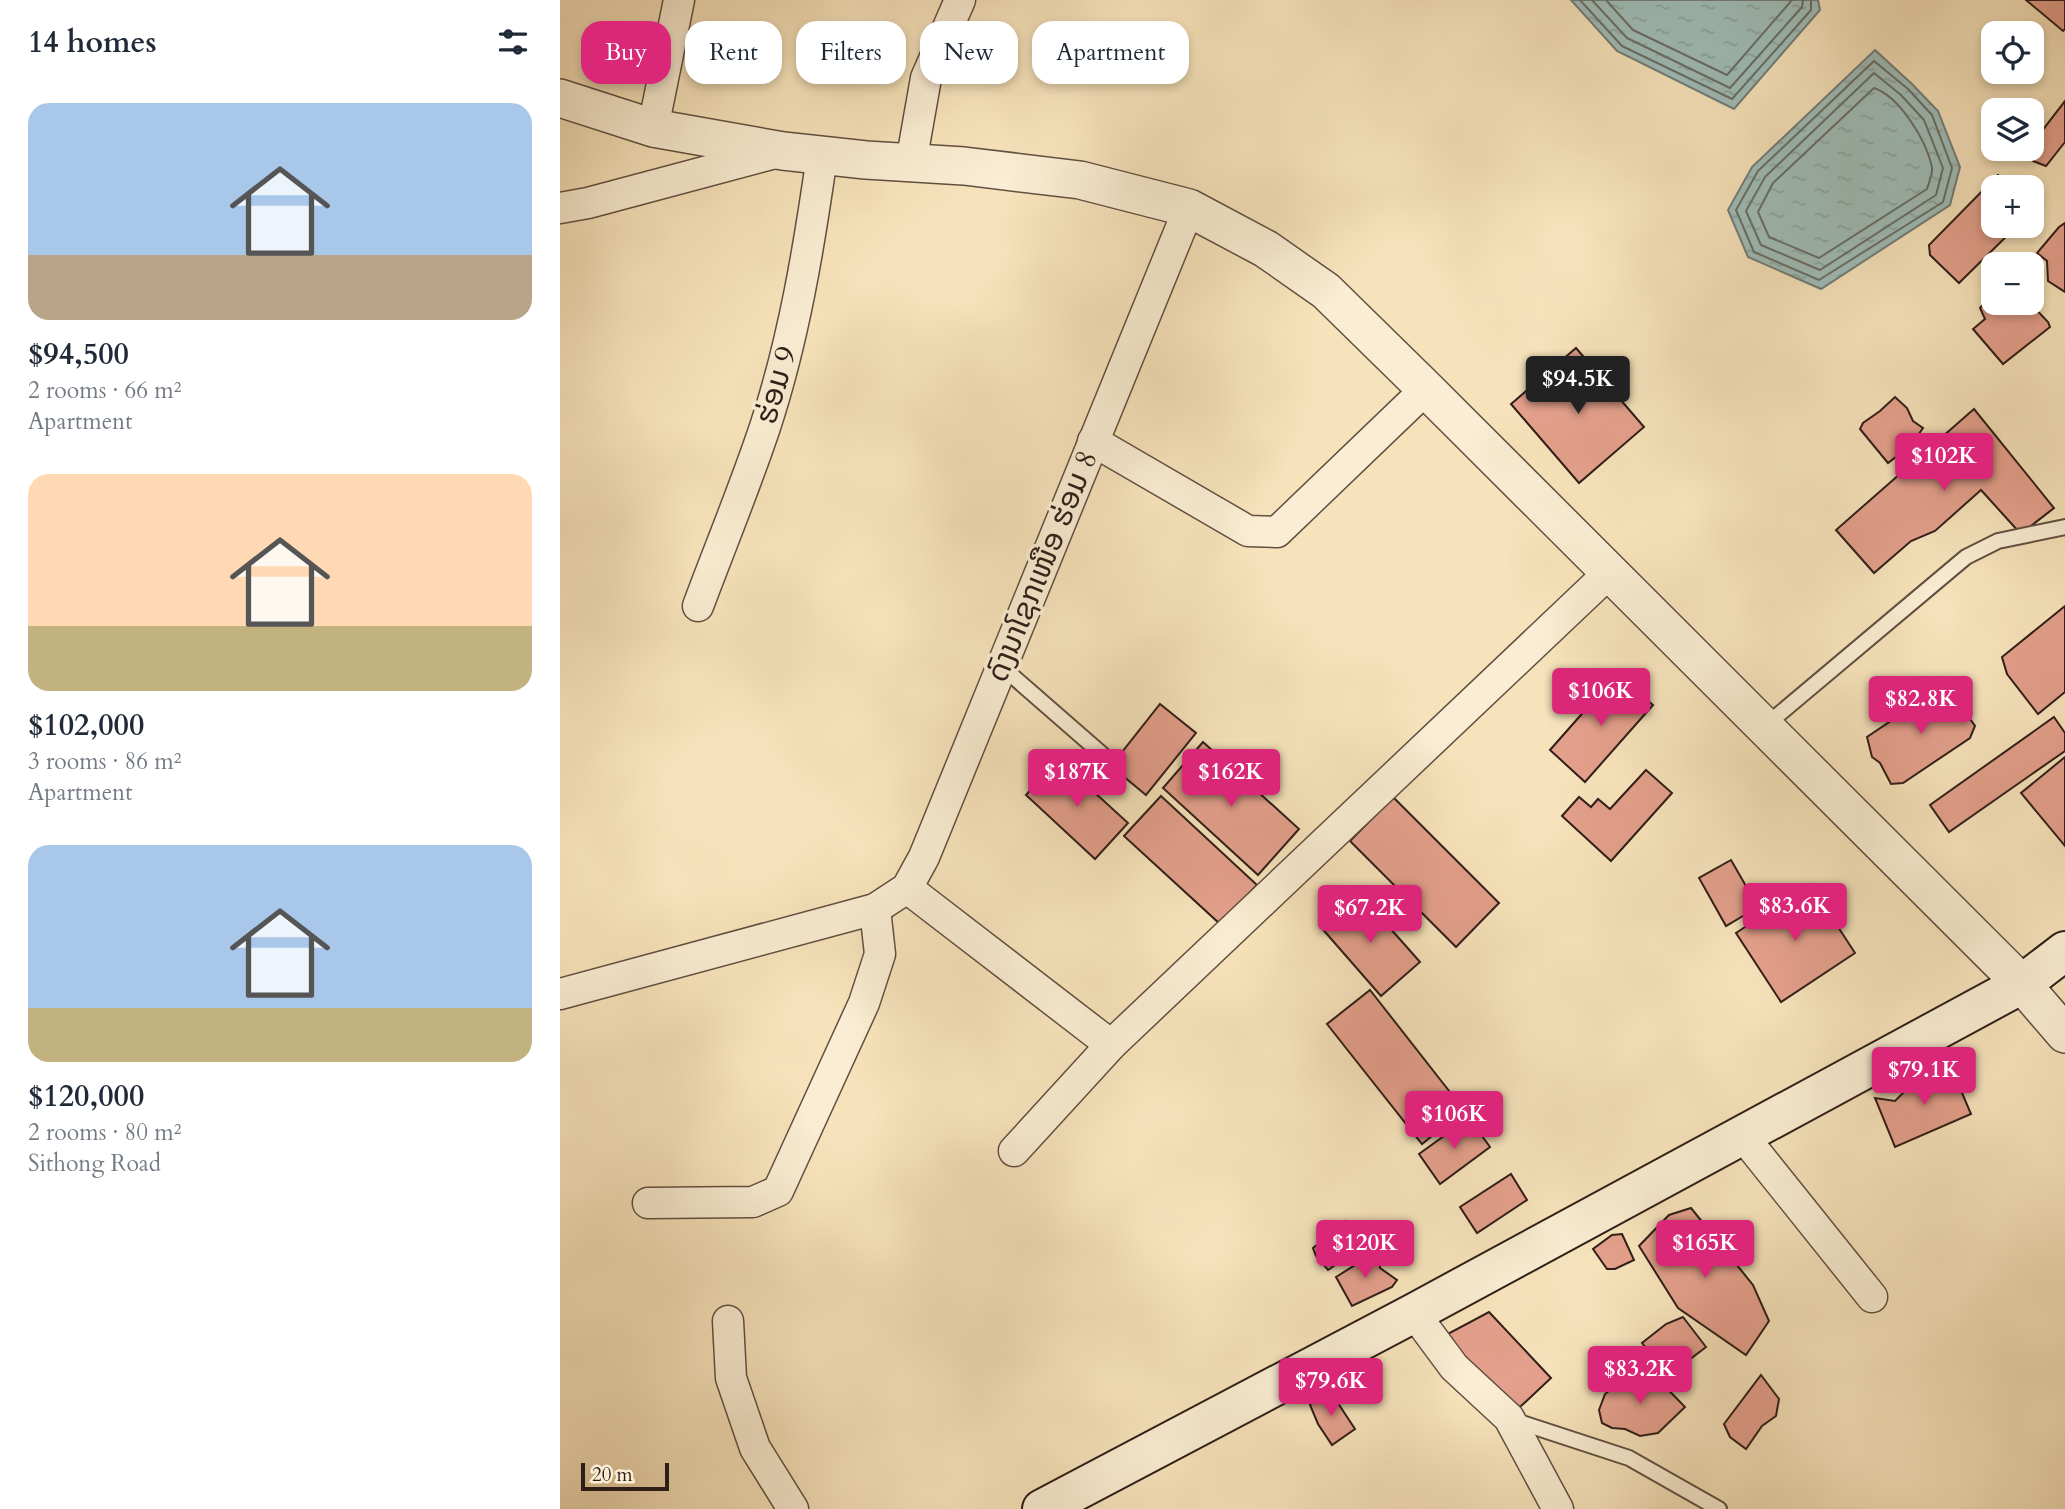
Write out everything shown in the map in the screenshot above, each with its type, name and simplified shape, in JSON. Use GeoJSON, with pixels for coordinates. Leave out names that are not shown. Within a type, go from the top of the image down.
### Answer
{"type":"FeatureCollection","features":[{"type":"Feature","properties":{"kind":"main road"},"geometry":{"type":"LineString","coordinates":[[1042,1509],[1414,1313],[2022,984],[2065,951]]}},
{"type":"Feature","properties":{"kind":"street"},"geometry":{"type":"LineString","coordinates":[[653,128],[679,0]]}},
{"type":"Feature","properties":{"kind":"street"},"geometry":{"type":"LineString","coordinates":[[911,163],[926,78],[960,0]]}},
{"type":"Feature","properties":{"kind":"street"},"geometry":{"type":"LineString","coordinates":[[560,98],[653,128],[783,151],[964,166],[1080,180],[1189,208],[1266,248],[1326,291],[1426,389],[2022,984],[2065,1034]]}},
{"type":"Feature","properties":{"kind":"street"},"geometry":{"type":"LineString","coordinates":[[560,208],[783,151]]}},
{"type":"Feature","properties":{"kind":"street","name":"ຮ່ອມ 9"},"geometry":{"type":"LineString","coordinates":[[698,606],[765,426],[788,346],[810,245],[822,156]]}},
{"type":"Feature","properties":{"kind":"street","name":"ດົງນາໂຊກເໜືອ ຮ່ອມ 8"},"geometry":{"type":"LineString","coordinates":[[562,988],[875,909],[907,888],[925,857],[1189,208]]}},
{"type":"Feature","properties":{"kind":"street"},"geometry":{"type":"LineString","coordinates":[[1093,441],[1248,531],[1277,532],[1426,389]]}},
{"type":"Feature","properties":{"kind":"street"},"geometry":{"type":"LineString","coordinates":[[1014,1151],[1111,1045],[1611,571]]}},
{"type":"Feature","properties":{"kind":"street"},"geometry":{"type":"LineString","coordinates":[[907,888],[1111,1045]]}},
{"type":"Feature","properties":{"kind":"street"},"geometry":{"type":"LineString","coordinates":[[648,1203],[753,1202],[778,1191],[864,1003],[880,954],[875,909]]}},
{"type":"Feature","properties":{"kind":"street"},"geometry":{"type":"LineString","coordinates":[[1743,1136],[1872,1297]]}},
{"type":"Feature","properties":{"kind":"street"},"geometry":{"type":"LineString","coordinates":[[1414,1313],[1454,1367],[1509,1418],[1558,1509]]}},
{"type":"Feature","properties":{"kind":"street"},"geometry":{"type":"LineString","coordinates":[[727,1321],[731,1378],[755,1448],[793,1509]]}},
{"type":"Feature","properties":{"kind":"lane"},"geometry":{"type":"LineString","coordinates":[[1765,726],[1966,557],[1998,541],[2065,527]]}},
{"type":"Feature","properties":{"kind":"lane"},"geometry":{"type":"LineString","coordinates":[[1001,666],[1103,755]]}},
{"type":"Feature","properties":{"kind":"lane"},"geometry":{"type":"LineString","coordinates":[[1509,1418],[1629,1458],[1719,1509]]}},
{"type":"Feature","properties":{"kind":"water"},"geometry":{"type":"Polygon","coordinates":[[[1571,0],[1818,0],[1820,10],[1734,109],[1617,51],[1571,0]]]}},
{"type":"Feature","properties":{"kind":"water"},"geometry":{"type":"Polygon","coordinates":[[[1875,50],[1938,111],[1960,167],[1950,205],[1821,289],[1748,257],[1728,210],[1752,167],[1875,50]]]}},
{"type":"Feature","properties":{"kind":"building"},"geometry":{"type":"Polygon","coordinates":[[[2026,0],[2065,0],[2065,29],[2063,31],[2026,0]]]}},
{"type":"Feature","properties":{"kind":"building"},"geometry":{"type":"Polygon","coordinates":[[[2065,101],[2065,142],[2046,166],[2033,161],[2044,161],[2044,128],[2065,101]]]}},
{"type":"Feature","properties":{"kind":"building"},"geometry":{"type":"Polygon","coordinates":[[[1981,192],[1981,238],[2005,238],[1991,252],[1981,252],[1981,261],[1959,283],[1930,255],[1929,245],[1981,192]]]}},
{"type":"Feature","properties":{"kind":"building"},"geometry":{"type":"Polygon","coordinates":[[[2065,223],[2065,292],[2048,281],[2044,252],[2038,252],[2065,223]]]}},
{"type":"Feature","properties":{"kind":"building"},"geometry":{"type":"Polygon","coordinates":[[[1983,315],[2041,315],[2050,327],[2003,364],[1973,329],[1985,319],[1983,315]]]}},
{"type":"Feature","properties":{"kind":"building"},"geometry":{"type":"Polygon","coordinates":[[[1576,348],[1644,427],[1579,483],[1511,404],[1576,348]]]}},
{"type":"Feature","properties":{"kind":"building"},"geometry":{"type":"Polygon","coordinates":[[[1895,397],[1907,408],[1913,421],[1923,428],[1911,445],[1888,463],[1860,429],[1863,423],[1895,397]]]}},
{"type":"Feature","properties":{"kind":"building"},"geometry":{"type":"Polygon","coordinates":[[[1974,409],[2054,508],[2019,532],[1981,490],[1935,531],[1911,541],[1874,573],[1836,530],[1974,409]]]}},
{"type":"Feature","properties":{"kind":"building"},"geometry":{"type":"Polygon","coordinates":[[[2065,606],[2065,692],[2038,714],[2007,674],[2002,657],[2065,606]]]}},
{"type":"Feature","properties":{"kind":"building"},"geometry":{"type":"Polygon","coordinates":[[[1617,674],[1653,705],[1585,782],[1550,750],[1617,674]]]}},
{"type":"Feature","properties":{"kind":"building"},"geometry":{"type":"Polygon","coordinates":[[[1947,687],[1975,726],[1970,738],[1903,783],[1891,784],[1880,763],[1872,757],[1867,737],[1940,688],[1947,687]]]}},
{"type":"Feature","properties":{"kind":"building"},"geometry":{"type":"Polygon","coordinates":[[[1160,704],[1196,733],[1146,795],[1111,766],[1160,704]]]}},
{"type":"Feature","properties":{"kind":"building"},"geometry":{"type":"Polygon","coordinates":[[[2054,717],[2065,733],[2065,751],[1949,832],[1930,805],[2054,717]]]}},
{"type":"Feature","properties":{"kind":"building"},"geometry":{"type":"Polygon","coordinates":[[[1203,742],[1299,829],[1258,875],[1163,788],[1203,742]]]}},
{"type":"Feature","properties":{"kind":"building"},"geometry":{"type":"Polygon","coordinates":[[[2065,757],[2065,846],[2021,793],[2065,757]]]}},
{"type":"Feature","properties":{"kind":"building"},"geometry":{"type":"Polygon","coordinates":[[[1058,759],[1128,823],[1095,859],[1026,795],[1058,759]]]}},
{"type":"Feature","properties":{"kind":"building"},"geometry":{"type":"Polygon","coordinates":[[[1646,770],[1672,793],[1611,861],[1562,816],[1579,797],[1591,807],[1598,799],[1610,809],[1646,770]]]}},
{"type":"Feature","properties":{"kind":"building"},"geometry":{"type":"Polygon","coordinates":[[[1161,796],[1257,885],[1220,924],[1124,836],[1161,796]]]}},
{"type":"Feature","properties":{"kind":"building"},"geometry":{"type":"Polygon","coordinates":[[[1393,797],[1499,903],[1456,947],[1350,841],[1393,797]]]}},
{"type":"Feature","properties":{"kind":"building"},"geometry":{"type":"Polygon","coordinates":[[[1731,860],[1758,907],[1726,926],[1699,878],[1731,860]]]}},
{"type":"Feature","properties":{"kind":"building"},"geometry":{"type":"Polygon","coordinates":[[[1810,884],[1855,953],[1781,1002],[1736,933],[1810,884]]]}},
{"type":"Feature","properties":{"kind":"building"},"geometry":{"type":"Polygon","coordinates":[[[1349,899],[1357,909],[1366,901],[1420,962],[1381,996],[1319,925],[1349,899]]]}},
{"type":"Feature","properties":{"kind":"building"},"geometry":{"type":"Polygon","coordinates":[[[1370,990],[1464,1110],[1422,1144],[1327,1024],[1370,990]]]}},
{"type":"Feature","properties":{"kind":"building"},"geometry":{"type":"Polygon","coordinates":[[[1951,1067],[1971,1114],[1895,1147],[1875,1098],[1895,1101],[1914,1082],[1951,1067]]]}},
{"type":"Feature","properties":{"kind":"building"},"geometry":{"type":"Polygon","coordinates":[[[1469,1118],[1490,1147],[1440,1184],[1419,1154],[1469,1118]]]}},
{"type":"Feature","properties":{"kind":"building"},"geometry":{"type":"Polygon","coordinates":[[[1511,1174],[1527,1200],[1477,1233],[1460,1207],[1511,1174]]]}},
{"type":"Feature","properties":{"kind":"building"},"geometry":{"type":"Polygon","coordinates":[[[1691,1208],[1753,1285],[1769,1321],[1746,1355],[1678,1308],[1639,1246],[1669,1215],[1691,1208]]]}},
{"type":"Feature","properties":{"kind":"building"},"geometry":{"type":"Polygon","coordinates":[[[1345,1221],[1363,1241],[1356,1251],[1328,1270],[1313,1248],[1345,1221]]]}},
{"type":"Feature","properties":{"kind":"building"},"geometry":{"type":"Polygon","coordinates":[[[1622,1234],[1634,1260],[1615,1269],[1607,1269],[1593,1249],[1612,1235],[1622,1234]]]}},
{"type":"Feature","properties":{"kind":"building"},"geometry":{"type":"Polygon","coordinates":[[[1371,1255],[1379,1256],[1380,1268],[1397,1280],[1392,1287],[1352,1306],[1336,1277],[1371,1255]]]}},
{"type":"Feature","properties":{"kind":"building"},"geometry":{"type":"Polygon","coordinates":[[[1489,1312],[1551,1378],[1520,1407],[1499,1404],[1442,1337],[1489,1312]]]}},
{"type":"Feature","properties":{"kind":"building"},"geometry":{"type":"Polygon","coordinates":[[[1683,1317],[1706,1347],[1668,1376],[1642,1343],[1666,1324],[1683,1317]]]}},
{"type":"Feature","properties":{"kind":"building"},"geometry":{"type":"Polygon","coordinates":[[[1653,1374],[1685,1407],[1658,1433],[1640,1436],[1602,1423],[1599,1410],[1605,1394],[1623,1380],[1653,1374]]]}},
{"type":"Feature","properties":{"kind":"building"},"geometry":{"type":"Polygon","coordinates":[[[1761,1375],[1779,1399],[1776,1416],[1762,1426],[1746,1449],[1730,1437],[1724,1424],[1761,1375]]]}},
{"type":"Feature","properties":{"kind":"building"},"geometry":{"type":"Polygon","coordinates":[[[1330,1391],[1355,1429],[1332,1445],[1318,1424],[1310,1405],[1315,1398],[1330,1391]]]}}]}
